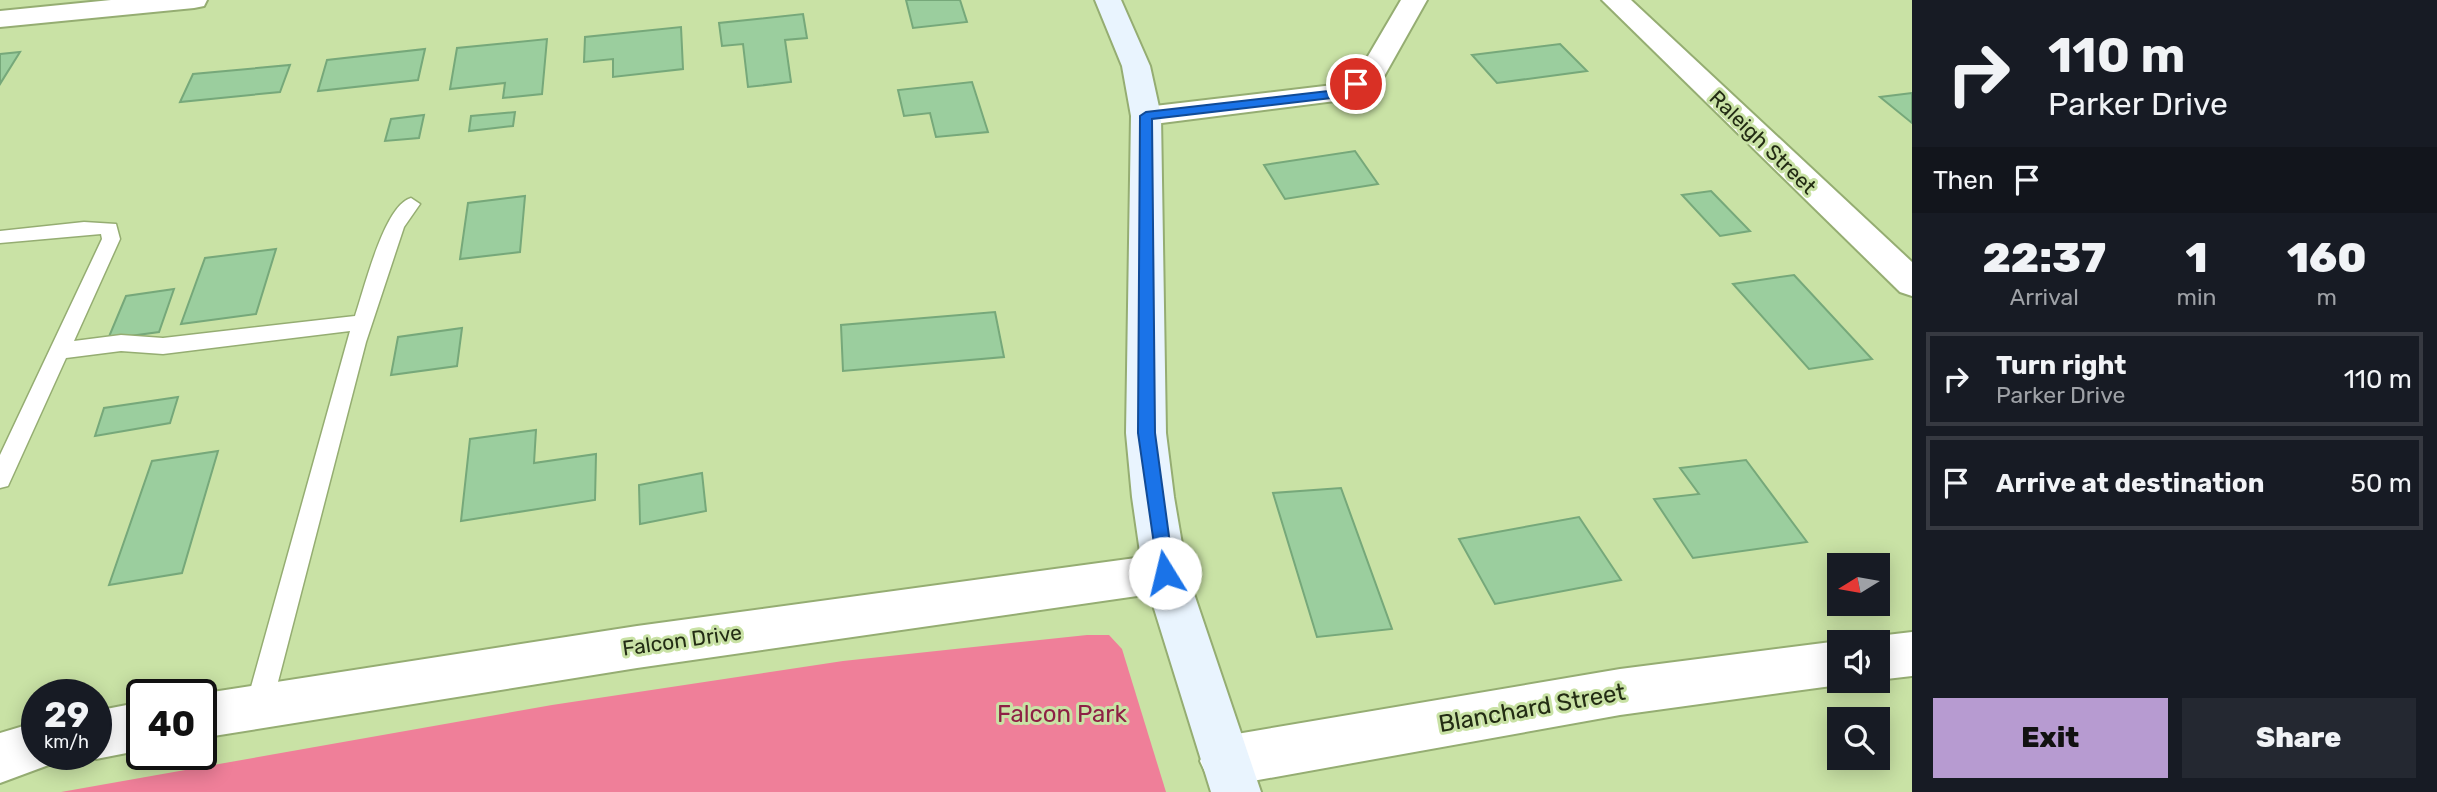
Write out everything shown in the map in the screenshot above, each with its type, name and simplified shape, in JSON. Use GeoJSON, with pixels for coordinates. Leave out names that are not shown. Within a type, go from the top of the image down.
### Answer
{"type":"FeatureCollection","features":[{"type":"Feature","properties":{"kind":"street"},"geometry":{"type":"LineString","coordinates":[[0,19],[194,0]]}},
{"type":"Feature","properties":{"kind":"street"},"geometry":{"type":"LineString","coordinates":[[1108,0],[1136,66],[1146,116],[1146,433],[1165,573],[1231,776]]}},
{"type":"Feature","properties":{"kind":"street"},"geometry":{"type":"LineString","coordinates":[[1146,116],[1340,93],[1372,74],[1414,0]]}},
{"type":"Feature","properties":{"kind":"street","name":"Raleigh Street"},"geometry":{"type":"LineString","coordinates":[[1615,0],[1912,283]]}},
{"type":"Feature","properties":{"kind":"street","name":"Falcon Drive"},"geometry":{"type":"LineString","coordinates":[[217,712],[610,650],[1165,573]]}},
{"type":"Feature","properties":{"kind":"street"},"geometry":{"type":"LineString","coordinates":[[1890,657],[1912,654]]}},
{"type":"Feature","properties":{"kind":"street","name":"Blanchard Street"},"geometry":{"type":"LineString","coordinates":[[1231,776],[1620,692],[1827,665]]}},
{"type":"Feature","properties":{"kind":"street"},"geometry":{"type":"LineString","coordinates":[[0,758],[21,751]]}},
{"type":"Feature","properties":{"kind":"lane"},"geometry":{"type":"LineString","coordinates":[[259,705],[336,411],[363,322],[395,226],[411,204]]}},
{"type":"Feature","properties":{"kind":"lane"},"geometry":{"type":"LineString","coordinates":[[0,237],[84,228],[110,228],[111,239],[0,479]]}},
{"type":"Feature","properties":{"kind":"lane"},"geometry":{"type":"LineString","coordinates":[[60,351],[121,343],[163,346],[363,322]]}},
{"type":"Feature","properties":{"kind":"green space","name":"Falcon Park"},"geometry":{"type":"Polygon","coordinates":[[[1087,635],[1109,635],[1122,649],[1166,792],[61,792],[185,770],[217,770],[217,764],[552,705],[843,661],[1087,635]]]}},
{"type":"Feature","properties":{"kind":"building"},"geometry":{"type":"Polygon","coordinates":[[[906,0],[960,0],[967,22],[913,28],[906,0]]]}},
{"type":"Feature","properties":{"kind":"building"},"geometry":{"type":"Polygon","coordinates":[[[803,14],[807,38],[785,40],[791,82],[748,87],[743,44],[722,46],[719,23],[803,14]]]}},
{"type":"Feature","properties":{"kind":"building"},"geometry":{"type":"Polygon","coordinates":[[[681,27],[683,69],[613,77],[613,59],[584,62],[585,37],[681,27]]]}},
{"type":"Feature","properties":{"kind":"building"},"geometry":{"type":"Polygon","coordinates":[[[547,39],[542,94],[503,98],[505,83],[450,89],[457,48],[547,39]]]}},
{"type":"Feature","properties":{"kind":"building"},"geometry":{"type":"Polygon","coordinates":[[[1560,44],[1587,71],[1497,83],[1472,55],[1560,44]]]}},
{"type":"Feature","properties":{"kind":"building"},"geometry":{"type":"Polygon","coordinates":[[[425,49],[418,80],[318,91],[327,60],[425,49]]]}},
{"type":"Feature","properties":{"kind":"building"},"geometry":{"type":"Polygon","coordinates":[[[20,52],[0,84],[0,54],[20,52]]]}},
{"type":"Feature","properties":{"kind":"building"},"geometry":{"type":"Polygon","coordinates":[[[290,65],[280,92],[180,102],[193,74],[290,65]]]}},
{"type":"Feature","properties":{"kind":"building"},"geometry":{"type":"Polygon","coordinates":[[[972,82],[988,132],[936,137],[930,113],[904,116],[898,90],[972,82]]]}},
{"type":"Feature","properties":{"kind":"building"},"geometry":{"type":"Polygon","coordinates":[[[1912,93],[1912,123],[1880,97],[1912,93]]]}},
{"type":"Feature","properties":{"kind":"building"},"geometry":{"type":"Polygon","coordinates":[[[515,112],[513,126],[469,131],[471,116],[515,112]]]}},
{"type":"Feature","properties":{"kind":"building"},"geometry":{"type":"Polygon","coordinates":[[[424,115],[419,138],[385,141],[391,119],[424,115]]]}},
{"type":"Feature","properties":{"kind":"building"},"geometry":{"type":"Polygon","coordinates":[[[1355,151],[1378,184],[1285,199],[1264,165],[1355,151]]]}},
{"type":"Feature","properties":{"kind":"building"},"geometry":{"type":"Polygon","coordinates":[[[1711,191],[1750,231],[1720,236],[1682,195],[1711,191]]]}},
{"type":"Feature","properties":{"kind":"building"},"geometry":{"type":"Polygon","coordinates":[[[525,196],[520,252],[460,259],[468,203],[525,196]]]}},
{"type":"Feature","properties":{"kind":"building"},"geometry":{"type":"Polygon","coordinates":[[[276,249],[256,314],[181,324],[205,258],[276,249]]]}},
{"type":"Feature","properties":{"kind":"building"},"geometry":{"type":"Polygon","coordinates":[[[1794,275],[1872,359],[1809,369],[1733,284],[1794,275]]]}},
{"type":"Feature","properties":{"kind":"building"},"geometry":{"type":"Polygon","coordinates":[[[174,289],[159,332],[108,339],[126,296],[174,289]]]}},
{"type":"Feature","properties":{"kind":"building"},"geometry":{"type":"Polygon","coordinates":[[[995,312],[1004,357],[843,371],[841,325],[995,312]]]}},
{"type":"Feature","properties":{"kind":"building"},"geometry":{"type":"Polygon","coordinates":[[[462,328],[457,366],[391,375],[398,337],[462,328]]]}},
{"type":"Feature","properties":{"kind":"building"},"geometry":{"type":"Polygon","coordinates":[[[178,397],[170,423],[95,436],[104,408],[178,397]]]}},
{"type":"Feature","properties":{"kind":"building"},"geometry":{"type":"Polygon","coordinates":[[[536,430],[534,463],[596,454],[595,500],[461,521],[470,439],[536,430]]]}},
{"type":"Feature","properties":{"kind":"building"},"geometry":{"type":"Polygon","coordinates":[[[218,451],[182,573],[109,585],[152,461],[218,451]]]}},
{"type":"Feature","properties":{"kind":"building"},"geometry":{"type":"Polygon","coordinates":[[[1746,460],[1807,542],[1693,558],[1654,499],[1699,494],[1680,468],[1746,460]]]}},
{"type":"Feature","properties":{"kind":"building"},"geometry":{"type":"Polygon","coordinates":[[[702,473],[706,511],[640,524],[639,485],[702,473]]]}},
{"type":"Feature","properties":{"kind":"building"},"geometry":{"type":"Polygon","coordinates":[[[1341,488],[1392,629],[1317,637],[1273,493],[1341,488]]]}},
{"type":"Feature","properties":{"kind":"building"},"geometry":{"type":"Polygon","coordinates":[[[1579,517],[1621,580],[1495,604],[1459,539],[1579,517]]]}},
{"type":"Feature","properties":{"kind":"route"},"geometry":{"type":"LineString","coordinates":[[1165,573],[1146,433],[1146,116],[1340,93],[1356,84]]}}]}
